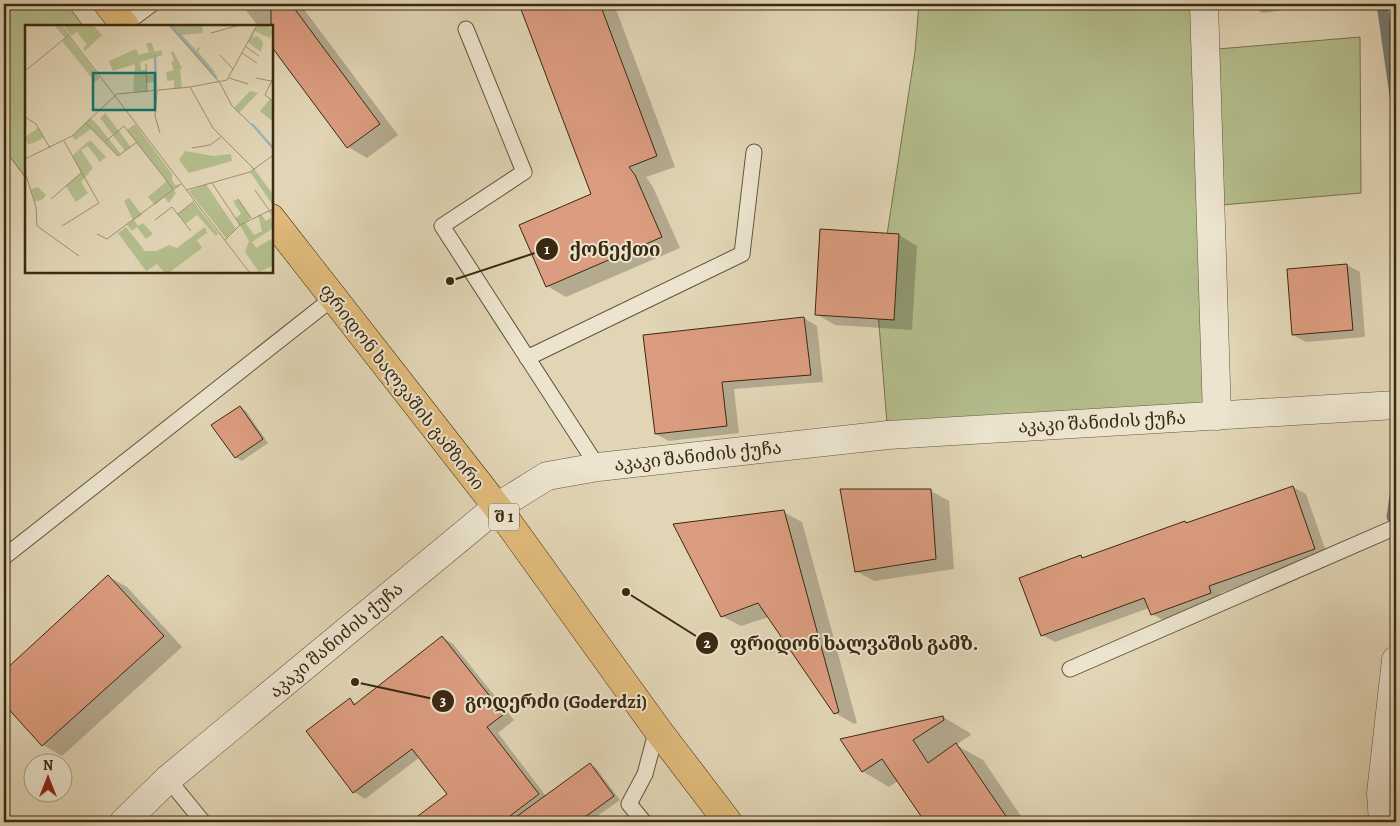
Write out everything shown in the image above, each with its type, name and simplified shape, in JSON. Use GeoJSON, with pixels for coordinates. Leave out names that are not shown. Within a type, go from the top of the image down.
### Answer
{"type":"FeatureCollection","features":[{"type":"Feature","properties":{"kind":"main road"},"geometry":{"type":"LineString","coordinates":[[108,4],[124,25]]}},
{"type":"Feature","properties":{"kind":"main road","name":"ფრიდონ ხალვაშის გამზირი"},"geometry":{"type":"LineString","coordinates":[[272,219],[497,507],[657,729],[728,822]]}},
{"type":"Feature","properties":{"kind":"street"},"geometry":{"type":"LineString","coordinates":[[1204,4],[1217,416]]}},
{"type":"Feature","properties":{"kind":"street","name":"აკაკი შანიძის ქუჩა"},"geometry":{"type":"LineString","coordinates":[[124,822],[168,779],[497,507],[547,476],[598,467],[888,435],[1396,405]]}},
{"type":"Feature","properties":{"kind":"street"},"geometry":{"type":"LineString","coordinates":[[1387,817],[1381,793],[1396,660]]}},
{"type":"Feature","properties":{"kind":"lane"},"geometry":{"type":"LineString","coordinates":[[126,25],[152,4]]}},
{"type":"Feature","properties":{"kind":"lane"},"geometry":{"type":"LineString","coordinates":[[466,29],[524,172],[442,226],[598,467]]}},
{"type":"Feature","properties":{"kind":"lane"},"geometry":{"type":"LineString","coordinates":[[527,358],[742,254],[754,152]]}},
{"type":"Feature","properties":{"kind":"lane"},"geometry":{"type":"LineString","coordinates":[[4,557],[332,298]]}},
{"type":"Feature","properties":{"kind":"lane"},"geometry":{"type":"LineString","coordinates":[[1070,669],[1396,527]]}},
{"type":"Feature","properties":{"kind":"lane"},"geometry":{"type":"LineString","coordinates":[[644,822],[629,804],[645,774],[657,729]]}},
{"type":"Feature","properties":{"kind":"lane"},"geometry":{"type":"LineString","coordinates":[[168,779],[203,822]]}},
{"type":"Feature","properties":{"kind":"green space"},"geometry":{"type":"Polygon","coordinates":[[[4,4],[67,4],[82,25],[25,25],[25,177],[4,149],[4,4]]]}},
{"type":"Feature","properties":{"kind":"green space"},"geometry":{"type":"Polygon","coordinates":[[[919,4],[1204,4],[1206,50],[1360,37],[1361,193],[1210,206],[1217,416],[888,435],[877,300],[915,52],[919,4]]]}},
{"type":"Feature","properties":{"kind":"building"},"geometry":{"type":"Polygon","coordinates":[[[271,4],[291,4],[380,124],[347,148],[272,47],[271,4]]]}},
{"type":"Feature","properties":{"kind":"building"},"geometry":{"type":"Polygon","coordinates":[[[519,4],[600,4],[657,156],[629,167],[635,175],[662,237],[546,287],[519,225],[591,194],[519,4]]]}},
{"type":"Feature","properties":{"kind":"building"},"geometry":{"type":"Polygon","coordinates":[[[820,229],[899,234],[894,320],[815,315],[820,229]]]}},
{"type":"Feature","properties":{"kind":"building"},"geometry":{"type":"Polygon","coordinates":[[[1347,264],[1353,330],[1292,335],[1287,269],[1347,264]]]}},
{"type":"Feature","properties":{"kind":"building"},"geometry":{"type":"Polygon","coordinates":[[[804,317],[811,375],[722,382],[727,426],[655,434],[643,335],[804,317]]]}},
{"type":"Feature","properties":{"kind":"building"},"geometry":{"type":"Polygon","coordinates":[[[240,406],[263,439],[235,458],[211,425],[240,406]]]}},
{"type":"Feature","properties":{"kind":"building"},"geometry":{"type":"Polygon","coordinates":[[[1293,486],[1315,549],[1209,586],[1211,593],[1151,615],[1144,598],[1041,636],[1019,578],[1081,555],[1082,558],[1185,521],[1186,523],[1293,486]]]}},
{"type":"Feature","properties":{"kind":"building"},"geometry":{"type":"Polygon","coordinates":[[[840,489],[931,489],[936,559],[855,572],[840,489]]]}},
{"type":"Feature","properties":{"kind":"building"},"geometry":{"type":"Polygon","coordinates":[[[784,510],[839,712],[834,714],[758,603],[721,617],[673,524],[784,510]]]}},
{"type":"Feature","properties":{"kind":"building"},"geometry":{"type":"Polygon","coordinates":[[[108,575],[164,636],[42,746],[4,704],[4,671],[108,575]]]}},
{"type":"Feature","properties":{"kind":"building"},"geometry":{"type":"Polygon","coordinates":[[[442,636],[504,714],[487,727],[539,794],[502,822],[410,822],[447,794],[412,749],[353,793],[306,731],[350,698],[354,705],[442,636]]]}},
{"type":"Feature","properties":{"kind":"building"},"geometry":{"type":"Polygon","coordinates":[[[943,716],[944,720],[913,740],[928,763],[956,743],[1010,822],[925,822],[882,759],[862,772],[840,739],[943,716]]]}},
{"type":"Feature","properties":{"kind":"building"},"geometry":{"type":"Polygon","coordinates":[[[590,763],[614,796],[578,822],[509,822],[590,763]]]}},
{"type":"Feature","properties":{"kind":"waterway"},"geometry":{"type":"LineString","coordinates":[[1382,4],[1396,102]]}},
{"type":"Feature","properties":{"kind":"waterway"},"geometry":{"type":"LineString","coordinates":[[1392,517],[1396,489]]}},
{"type":"Feature","properties":{"kind":"place","name":"ქონექთი"},"geometry":{"type":"Point","coordinates":[450,281]}},
{"type":"Feature","properties":{"kind":"place","name":"ფრიდონ ხალვაშის გამზ."},"geometry":{"type":"Point","coordinates":[626,592]}},
{"type":"Feature","properties":{"kind":"place","name":"გოდერძი (Goderdzi)"},"geometry":{"type":"Point","coordinates":[355,682]}}]}
